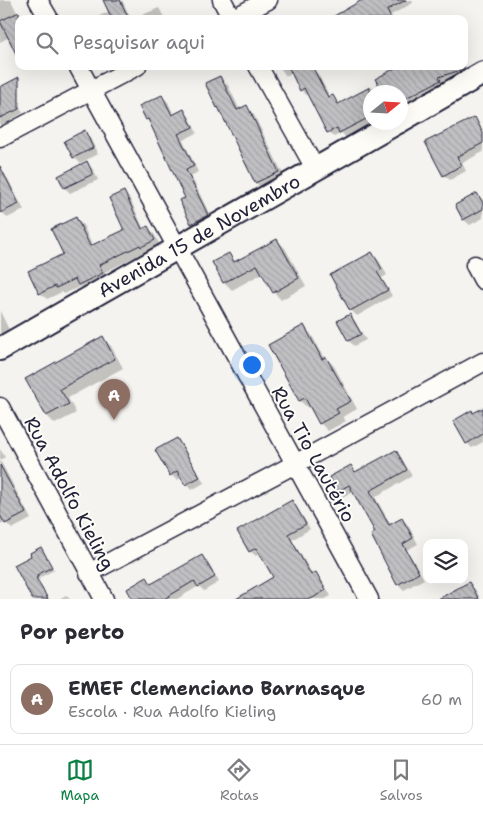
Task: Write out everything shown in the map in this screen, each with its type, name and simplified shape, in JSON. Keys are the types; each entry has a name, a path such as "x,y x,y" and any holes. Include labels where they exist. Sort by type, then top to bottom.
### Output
{"street":[{"path":"38,0 47,15"},
{"path":"222,0 230,15"},
{"path":"240,15 268,0"},
{"name":"Rua Tio Lautério","path":"80,70 369,599"},
{"path":"0,138 129,70"},
{"path":"260,70 316,170"},
{"name":"Avenida 15 de Novembro","path":"408,117 483,73"},
{"name":"Avenida 15 de Novembro","path":"0,349 385,130"},
{"path":"89,573 483,362"},
{"name":"Rua Adolfo Kieling","path":"0,407 104,599"}],"building":[{"path":"103,0 120,0 127,15 110,15"},
{"path":"362,0 406,0 387,10 389,15 336,15"},
{"path":"19,12 19,15 15,15 15,52 0,21"},
{"path":"290,70 314,70 328,97 333,95 338,104 363,91 363,121 339,133 337,128 327,133 304,88 300,91"},
{"path":"392,70 461,70 439,77 441,80 408,97 408,85 379,85 375,79"},
{"path":"220,76 237,110 247,105 279,172 255,183 205,83"},
{"path":"19,77 19,109 0,118 0,87"},
{"path":"162,95 172,115 184,109 193,127 178,134 194,166 186,170 208,215 191,224 179,200 185,198 148,119 146,120 139,106"},
{"path":"475,117 483,133 483,143 457,157 462,165 443,176 425,142"},
{"path":"85,130 93,148 73,158 64,141"},
{"path":"87,161 93,174 64,188 58,176"},
{"path":"0,166 19,204 0,213"},
{"path":"124,191 142,229 148,226 155,240 141,247 140,245 99,265 103,273 78,285 75,279 39,294 28,271 63,254 51,229 76,217 90,246 124,230 109,198"},
{"path":"477,193 483,203 483,209 463,220 455,205"},
{"path":"277,239 299,278 273,293 257,265 223,283 212,262 229,253 234,262"},
{"path":"372,252 382,269 377,272 388,290 350,311 330,275"},
{"path":"350,314 361,334 348,341 337,321"},
{"path":"304,325 322,359 326,357 351,401 336,409 339,413 319,424 305,398 299,401 268,345"},
{"path":"103,336 115,359 60,389 69,404 46,416 25,379"},
{"path":"483,408 483,434 466,444 453,421 472,410 473,413"},
{"path":"177,438 200,477 185,485 177,471 170,476 155,450"},
{"path":"396,450 407,470 370,491 389,525 402,518 413,538 403,544 419,573 397,585 371,535 375,532 349,485 337,492 329,477 351,465 355,472"},
{"path":"0,465 26,513 5,524 0,515"},
{"path":"292,500 306,524 288,534 311,575 316,572 326,590 311,599 236,599 273,577 256,548 249,552 237,531"},
{"path":"41,547 52,567 37,575 38,577 36,578 48,599 32,599 14,565 31,556 30,553"},
{"path":"202,555 215,577 198,587 194,581 164,599 132,599 127,589 147,577 151,584"},
{"path":"468,584 479,599 438,599"}],"place":[{"name":"EMEF Clemenciano Barnasque","path":"114,420"}]}
